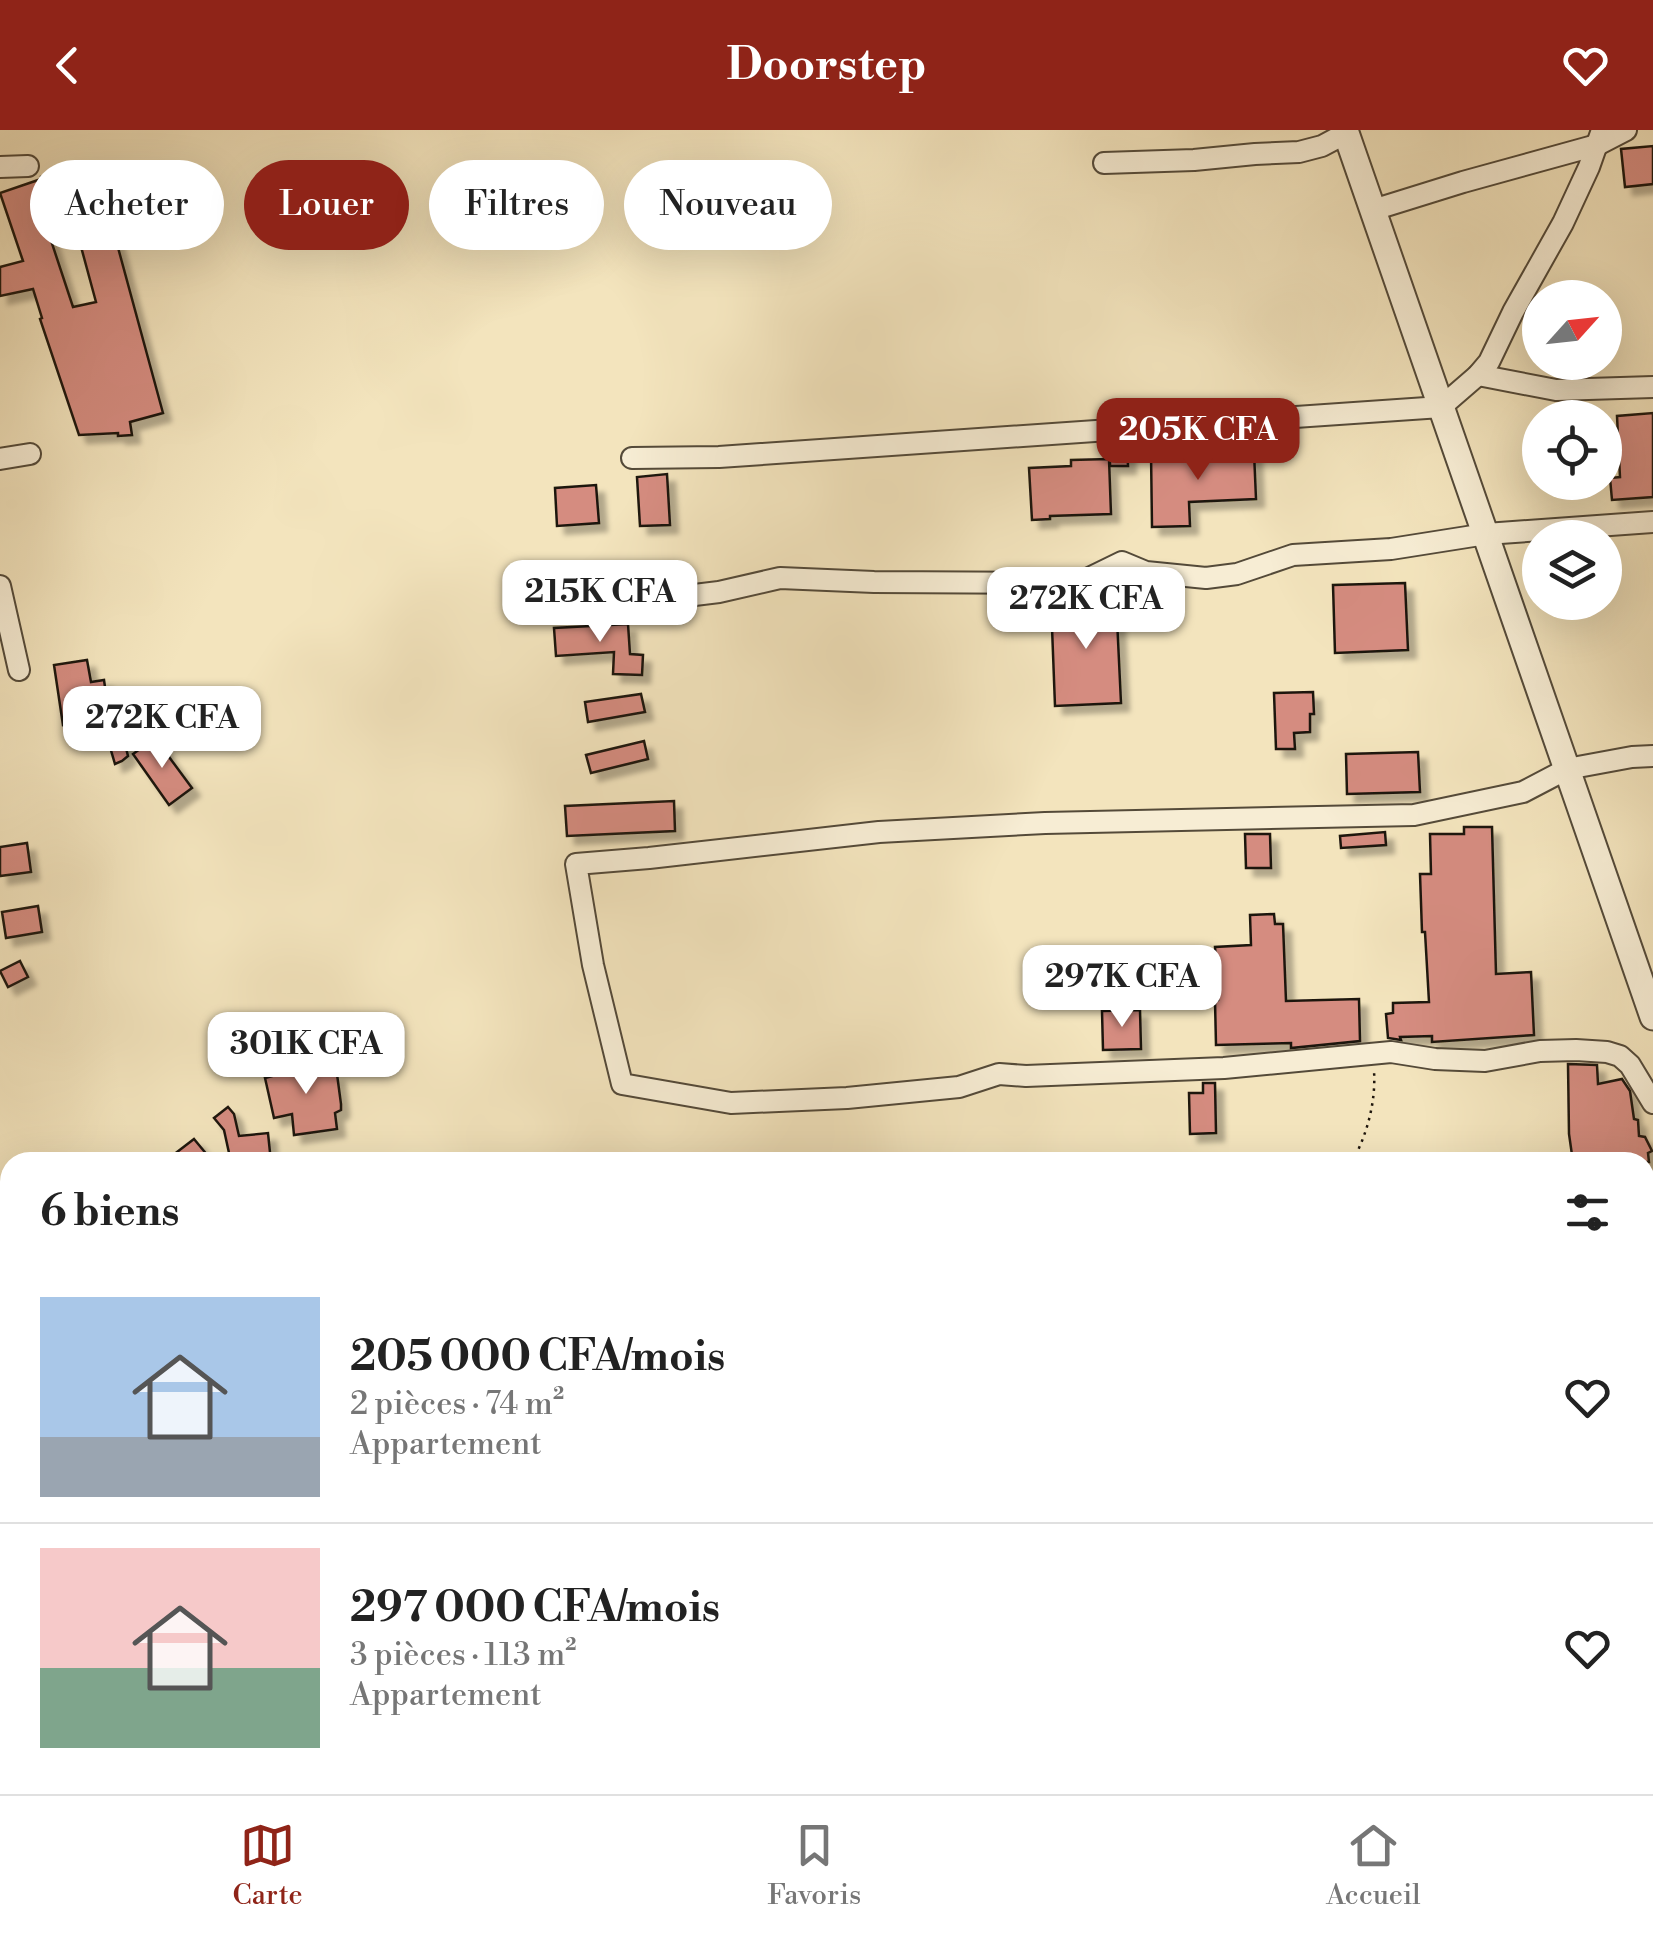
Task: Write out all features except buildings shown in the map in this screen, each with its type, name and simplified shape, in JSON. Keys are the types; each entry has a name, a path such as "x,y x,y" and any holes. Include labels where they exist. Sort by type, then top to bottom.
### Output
{"street":[{"path":"1104,163 1299,152 1322,146 1345,130"},
{"path":"1345,130 1653,1017"},
{"path":"1373,210 1626,130"},
{"path":"632,458 718,457 1442,407 1489,362 1564,223 1599,137"},
{"path":"0,167 28,166"},
{"path":"1478,375 1556,390 1653,387"},
{"path":"0,458 30,454"},
{"path":"636,602 718,592 780,578 1079,583 1122,562 1146,572 1206,578 1237,574 1292,555 1391,549 1486,534 1653,522"},
{"path":"0,586 19,670"},
{"path":"1653,756 1632,756 1567,769 1523,792 1414,815 1045,823 879,832 576,864 593,965 622,1084 730,1102 847,1098 959,1088 999,1074 1224,1068 1391,1052 1435,1059 1485,1060 1540,1050 1607,1052 1620,1056 1630,1065 1653,1103"}],"path":[{"path":"1357,1152 1369,1127 1375,1084 1373,1054"}]}
